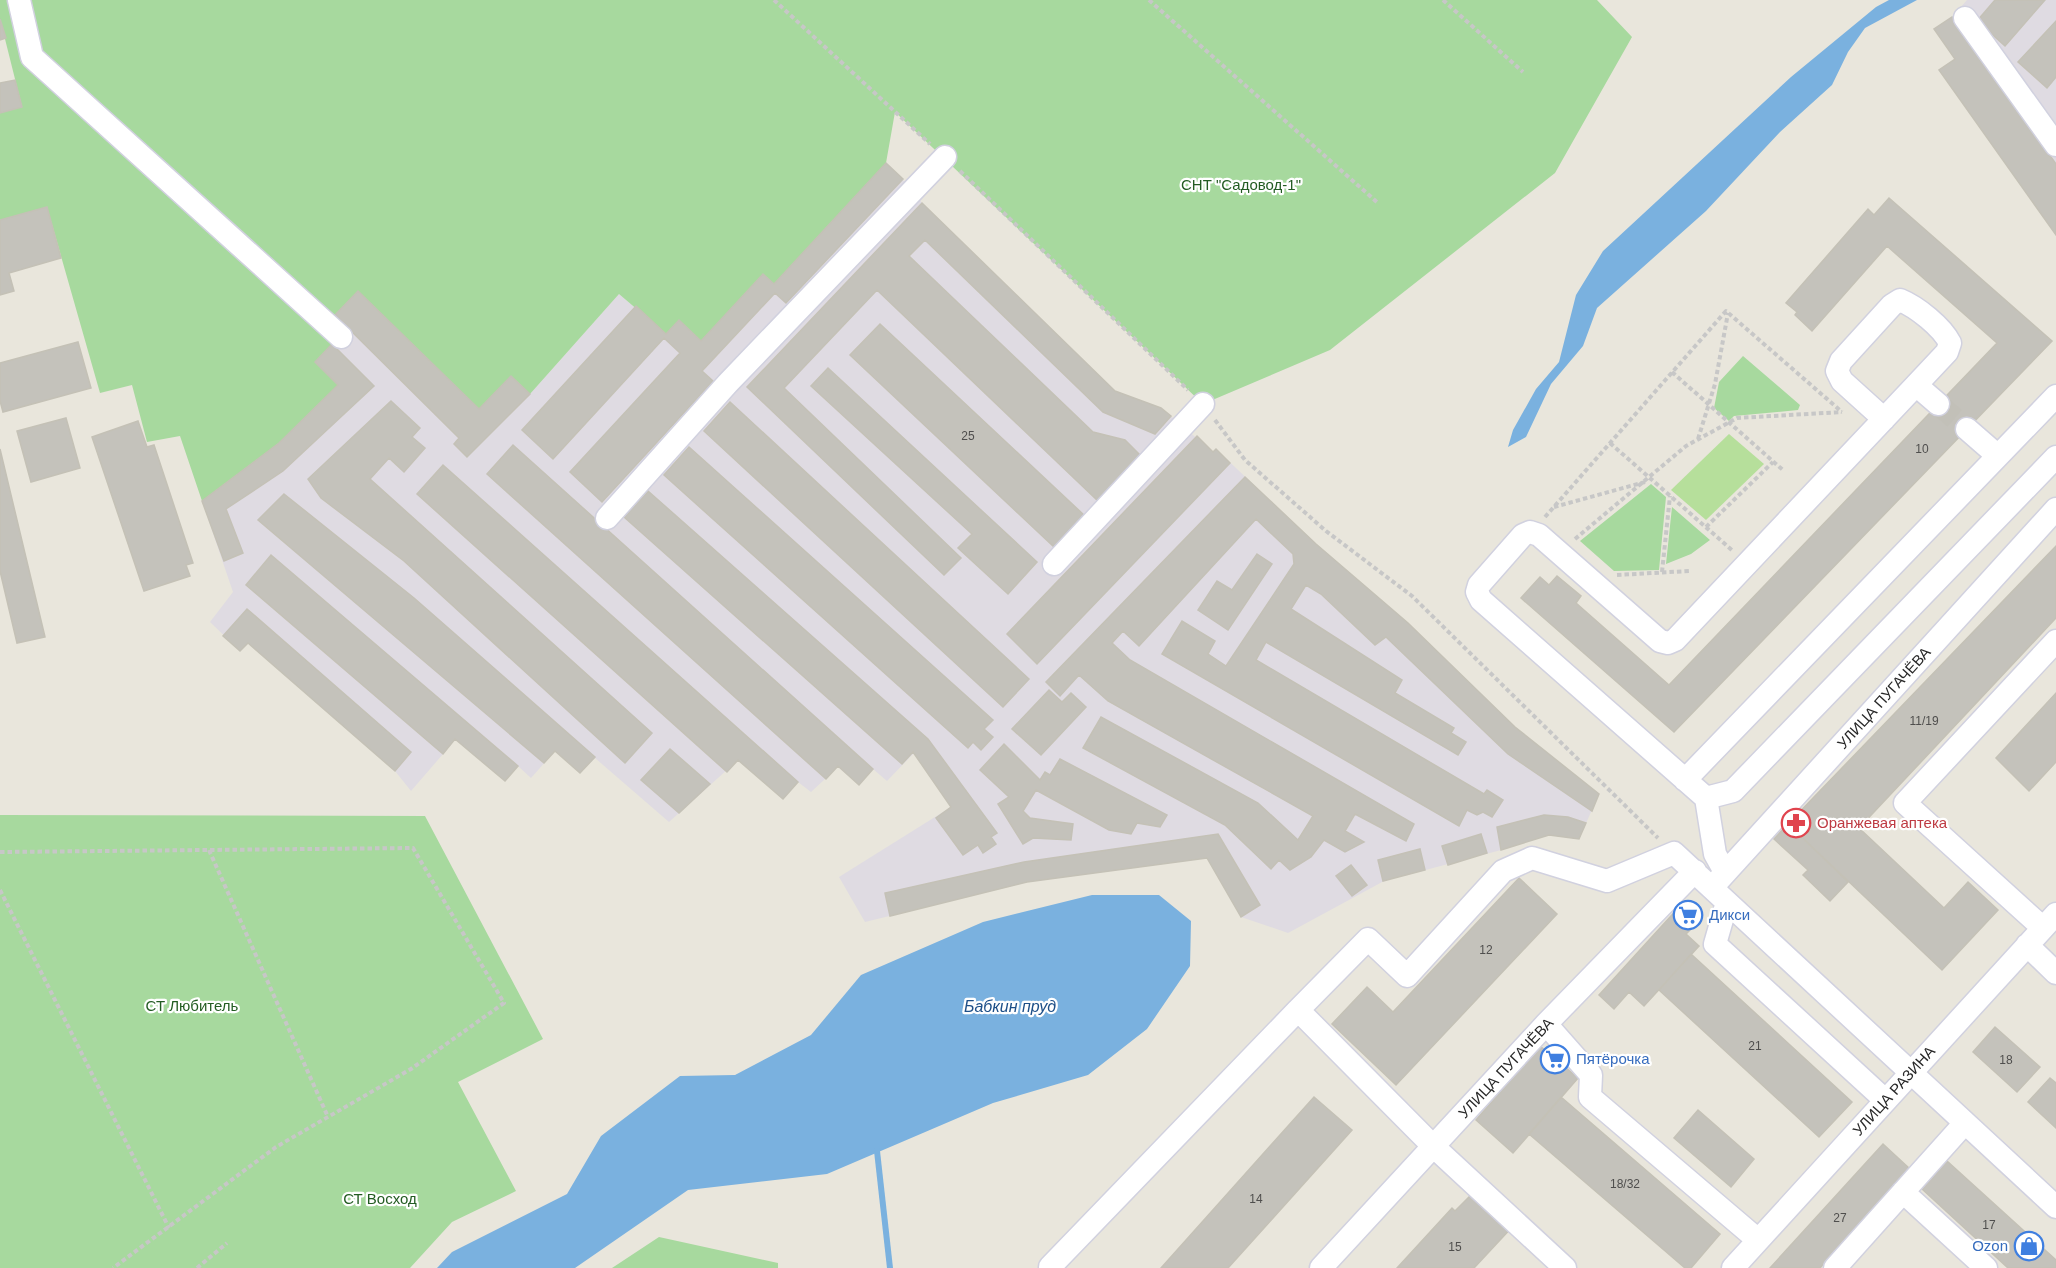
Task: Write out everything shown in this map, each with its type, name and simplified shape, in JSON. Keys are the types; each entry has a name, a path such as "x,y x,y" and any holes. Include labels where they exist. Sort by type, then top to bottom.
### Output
{"street":[{"path":"19,0 32,57 341,336"},
{"path":"1965,18 2056,145"},
{"path":"607,518 728,383 945,157"},
{"path":"1884,419 1842,381 1837,370 1841,361 1892,305 1900,300 1917,310 1946,336 1950,343 1947,352 1884,419 1675,640 1668,643 1660,641 1539,535 1532,532 1523,535 1479,585 1477,592 1481,600 1706,798 1721,887 1715,944 1886,1100"},
{"path":"1916,385 1938,404"},
{"path":"1685,780 2056,396"},
{"path":"1054,564 1203,404"},
{"path":"1967,429 1998,456"},
{"path":"1706,798 1733,790 2055,461"},
{"name":"УЛИЦА ПУГАЧЁВА","path":"1721,887 2056,509"},
{"path":"2049,921 1905,803 2056,642"},
{"path":"1050,1267 1368,939 1407,976 1503,871 1532,858 1607,881 1674,853 1695,871 1721,887 1964,1124 2056,1207"},
{"name":"УЛИЦА ПУГАЧЁВА","path":"1321,1268 1546,1024 1695,871"},
{"name":"УЛИЦА РАЗИНА","path":"1733,1268 2049,921"},
{"path":"2027,945 2056,973"},
{"path":"1298,1010 1433,1146 1565,1268"},
{"path":"1546,1024 1591,1075 1590,1097 1758,1240"},
{"path":"1835,1268 1964,1124"},
{"path":"1903,1192 1986,1268"}],"path":[{"path":"774,0 945,157 1203,404 1245,460 1326,531 1412,596 1674,853"},
{"path":"1149,0 1379,204"},
{"path":"1443,0 1523,72"},
{"path":"1532,532 1726,311 1842,412 1737,418 1686,446 1648,480 1575,538"},
{"path":"1698,440 1715,384 1728,313"},
{"path":"1672,372 1784,471"},
{"path":"1610,443 1648,480 1670,495 1748,563"},
{"path":"1706,527 1773,462"},
{"path":"1554,508 1648,480"},
{"path":"1662,572 1670,495"},
{"path":"1617,575 1689,571"},
{"path":"0,852 413,848 504,1003 411,1069 276,1147 113,1268"},
{"path":"209,850 328,1118"},
{"path":"0,890 169,1228"},
{"path":"197,1268 227,1243"}],"shaded area":[{"path":"1967,0 2056,0 2056,235 1939,70 1955,59 1934,29 1952,17"},
{"path":"886,163 913,190 922,203 1115,391 1161,408 1213,452 1216,449 1316,544 1408,623 1515,727 1599,794 1579,839 1549,835 1384,881 1288,933 1241,917 1207,858 1027,882 865,922 839,877 951,807 914,753 887,781 873,769 859,785 838,767 811,792 798,782 783,799 738,760 669,822 595,758 580,773 555,751 531,778 518,766 505,781 456,739 411,791 395,771 248,643 240,651 210,622 233,592 202,501 279,443 337,385 315,362 332,344 335,315 358,291 511,376 530,394 619,294 666,334 679,320 701,341 763,274 774,283"}],"green space":[{"name":"СНТ \"Садовод-1\"","path":"0,0 1597,0 1632,37 1555,173 1330,350 1203,404 895,112 886,163 774,284 763,274 701,341 679,320 666,334 619,294 530,394 511,376 479,409 358,291 335,315 332,344 315,362 338,385 279,443 202,501 180,436 147,442 132,385 100,393 47,207 0,220 0,113 22,107 0,19"},
{"path":"1743,356 1800,405 1798,410 1734,416 1729,421 1714,408 1719,382"},
{"path":"1729,434 1764,464 1706,520 1671,490"},
{"path":"1651,484 1666,497 1659,570 1614,571 1580,541"},
{"path":"1672,507 1710,540 1691,554 1666,564"},
{"name":"СТ Любитель","path":"0,815 425,816 543,1039 458,1082 516,1191 452,1222 410,1268 0,1268"},
{"path":"659,1237 778,1263 778,1268 612,1268"}],"water":[{"path":"1889,0 1917,0 1865,28 1848,52 1832,85 1780,132 1706,211 1597,308 1583,346 1551,384 1526,437 1508,447 1513,430 1536,389 1559,362 1576,295 1603,251 1791,77 1876,7"},
{"name":"Бабкин пруд","path":"1092,895 1159,895 1191,921 1190,966 1147,1029 1088,1075 993,1103 827,1174 688,1190 575,1268 437,1268 452,1252 567,1194 601,1136 680,1076 735,1075 811,1035 861,975 983,922"}],"building":[{"path":"1995,0 2045,0 2005,46 1977,21"},
{"path":"1952,17 2056,164 2056,235 1939,70 1955,59 1934,29"},
{"path":"0,19 6,38 0,40"},
{"path":"2056,21 2056,77 2047,88 2018,62"},
{"path":"15,80 22,107 0,113 0,83"},
{"path":"886,163 903,179 786,303 775,293 702,371 713,381 602,502 570,472 680,353 664,338 553,459 522,430 636,306 666,334 679,320 701,341 763,274 774,284"},
{"path":"1889,198 2052,341 1674,732 1521,598 1540,577 1549,585 1557,576 1581,596 1576,603 1669,685 1997,343 1887,246 1812,331 1795,315 1797,312 1786,303 1868,209 1874,215"},
{"path":"922,203 1115,391 1161,408 1171,416 1155,434 1103,412 925,240 909,256 1093,432 1125,440 1142,457 1099,502 877,290 784,388 961,558 944,575 747,387"},
{"path":"47,207 61,258 9,273 14,291 0,295 0,220"},
{"path":"358,291 479,409 511,376 530,394 467,457 454,444 459,438 335,315"},
{"path":"880,324 1085,516 1055,548 850,355"},
{"path":"78,342 91,388 3,412 0,401 0,363"},
{"path":"332,344 374,386 283,471 226,509 243,553 224,561 202,501 279,443 338,385 315,362"},
{"path":"828,368 1037,562 1008,594 958,548 972,534 811,386"},
{"path":"391,401 420,428 412,437 425,448 404,472 389,458 370,479 652,733 625,763 404,561 321,498 308,479"},
{"path":"730,402 1029,679 1003,707 704,431"},
{"path":"66,418 80,468 31,482 17,431"},
{"path":"138,421 147,447 154,445 193,563 186,565 190,576 144,591 92,437"},
{"path":"1197,436 1213,452 1216,449 1230,463 1037,664 1007,634"},
{"path":"513,445 873,769 859,785 838,766 826,779 487,474"},
{"path":"689,447 993,720 984,729 993,737 981,750 973,742 968,748 664,475"},
{"path":"0,449 45,637 17,643 0,571"},
{"path":"443,465 798,782 783,799 738,760 727,772 417,494"},
{"path":"1245,477 1316,544 1408,623 1515,727 1599,794 1592,811 1508,754 1386,637 1375,645 1321,594 1306,585 1291,609 1402,680 1395,693 1454,728 1451,733 1466,742 1458,755 1266,642 1256,660 1484,794 1487,790 1503,800 1492,817 1483,812 1477,815 1467,810 1459,826 1162,654 1182,621 1215,641 1208,654 1226,666 1294,564 1293,554 1256,519 1139,646 1123,631 1112,643 1130,660 1414,824 1406,841 1355,814 1345,831 1364,842 1345,852 1324,840 1311,857 1290,870 1279,860 1271,869 1225,825 1083,748 1101,717 1258,803 1298,840 1313,816 1108,701 1079,675 1060,696 1046,682"},
{"path":"648,491 928,739 997,833 991,837 996,844 983,853 978,845 963,855 936,818 951,807 913,752 902,764 624,517"},
{"path":"284,494 414,598 595,757 580,773 555,751 544,763 258,520"},
{"path":"2056,546 2056,618 1859,828 1944,908 1968,882 1998,910 1942,970 1788,824"},
{"path":"1257,554 1272,564 1228,630 1198,610 1217,581 1232,590"},
{"path":"271,555 518,766 505,781 455,739 443,754 246,585"},
{"path":"247,609 411,752 395,771 248,643 240,651 223,636"},
{"path":"1049,690 1062,702 1071,693 1086,707 1041,755 1012,729"},
{"path":"2056,693 2056,762 2029,791 1996,758"},
{"path":"1004,744 1040,780 1045,772 1050,775 1060,759 1167,815 1160,827 1137,823 1131,834 1109,830 1036,790 1023,811 1030,818 1073,824 1071,840 1033,838 1023,844 998,804 1009,797 980,770"},
{"path":"670,749 710,784 679,813 641,780"},
{"path":"1544,815 1568,817 1586,823 1579,839 1549,835 1501,850 1497,827"},
{"path":"1788,824 1848,882 1830,901 1803,875 1808,870 1774,839"},
{"path":"1218,834 1260,905 1241,917 1207,858 1027,882 890,916 885,893 1024,862"},
{"path":"1481,834 1487,853 1448,865 1442,846"},
{"path":"1420,849 1425,870 1383,881 1378,860"},
{"path":"1351,865 1367,885 1352,896 1336,876"},
{"path":"1519,878 1557,914 1396,1085 1332,1024 1367,987 1393,1012"},
{"path":"1680,906 1697,923 1686,934 1699,946 1644,1006 1629,992 1614,1009 1599,995"},
{"path":"1691,954 1852,1102 1819,1137 1659,990"},
{"path":"1995,1027 2040,1067 2017,1092 1973,1052"},
{"path":"1540,1046 1578,1078 1513,1153 1476,1120"},
{"path":"2050,1078 2056,1083 2056,1128 2028,1102"},
{"path":"1314,1097 1352,1130 1228,1268 1161,1268"},
{"path":"1561,1097 1720,1234 1691,1268 1685,1268 1529,1134"},
{"path":"1698,1110 1754,1159 1731,1187 1674,1138"},
{"path":"1883,1144 1910,1169 1820,1268 1770,1268"},
{"path":"1947,1161 2056,1260 2056,1268 2008,1268 1922,1189"},
{"path":"1471,1195 1513,1226 1474,1268 1397,1268 1452,1208 1455,1211"}],"waterway":[{"path":"877,1151 890,1268"}],"tunnel":[{"path":"1938,404 1967,429"}],"place":[{"name":"Оранжевая аптека","path":"1796,823"},
{"name":"Дикси","path":"1688,915"},
{"name":"Пятёрочка","path":"1555,1059"},
{"name":"Ozon","path":"2029,1246"}],"park label":[{"name":"СТ Восход","path":"380,1199"}]}
